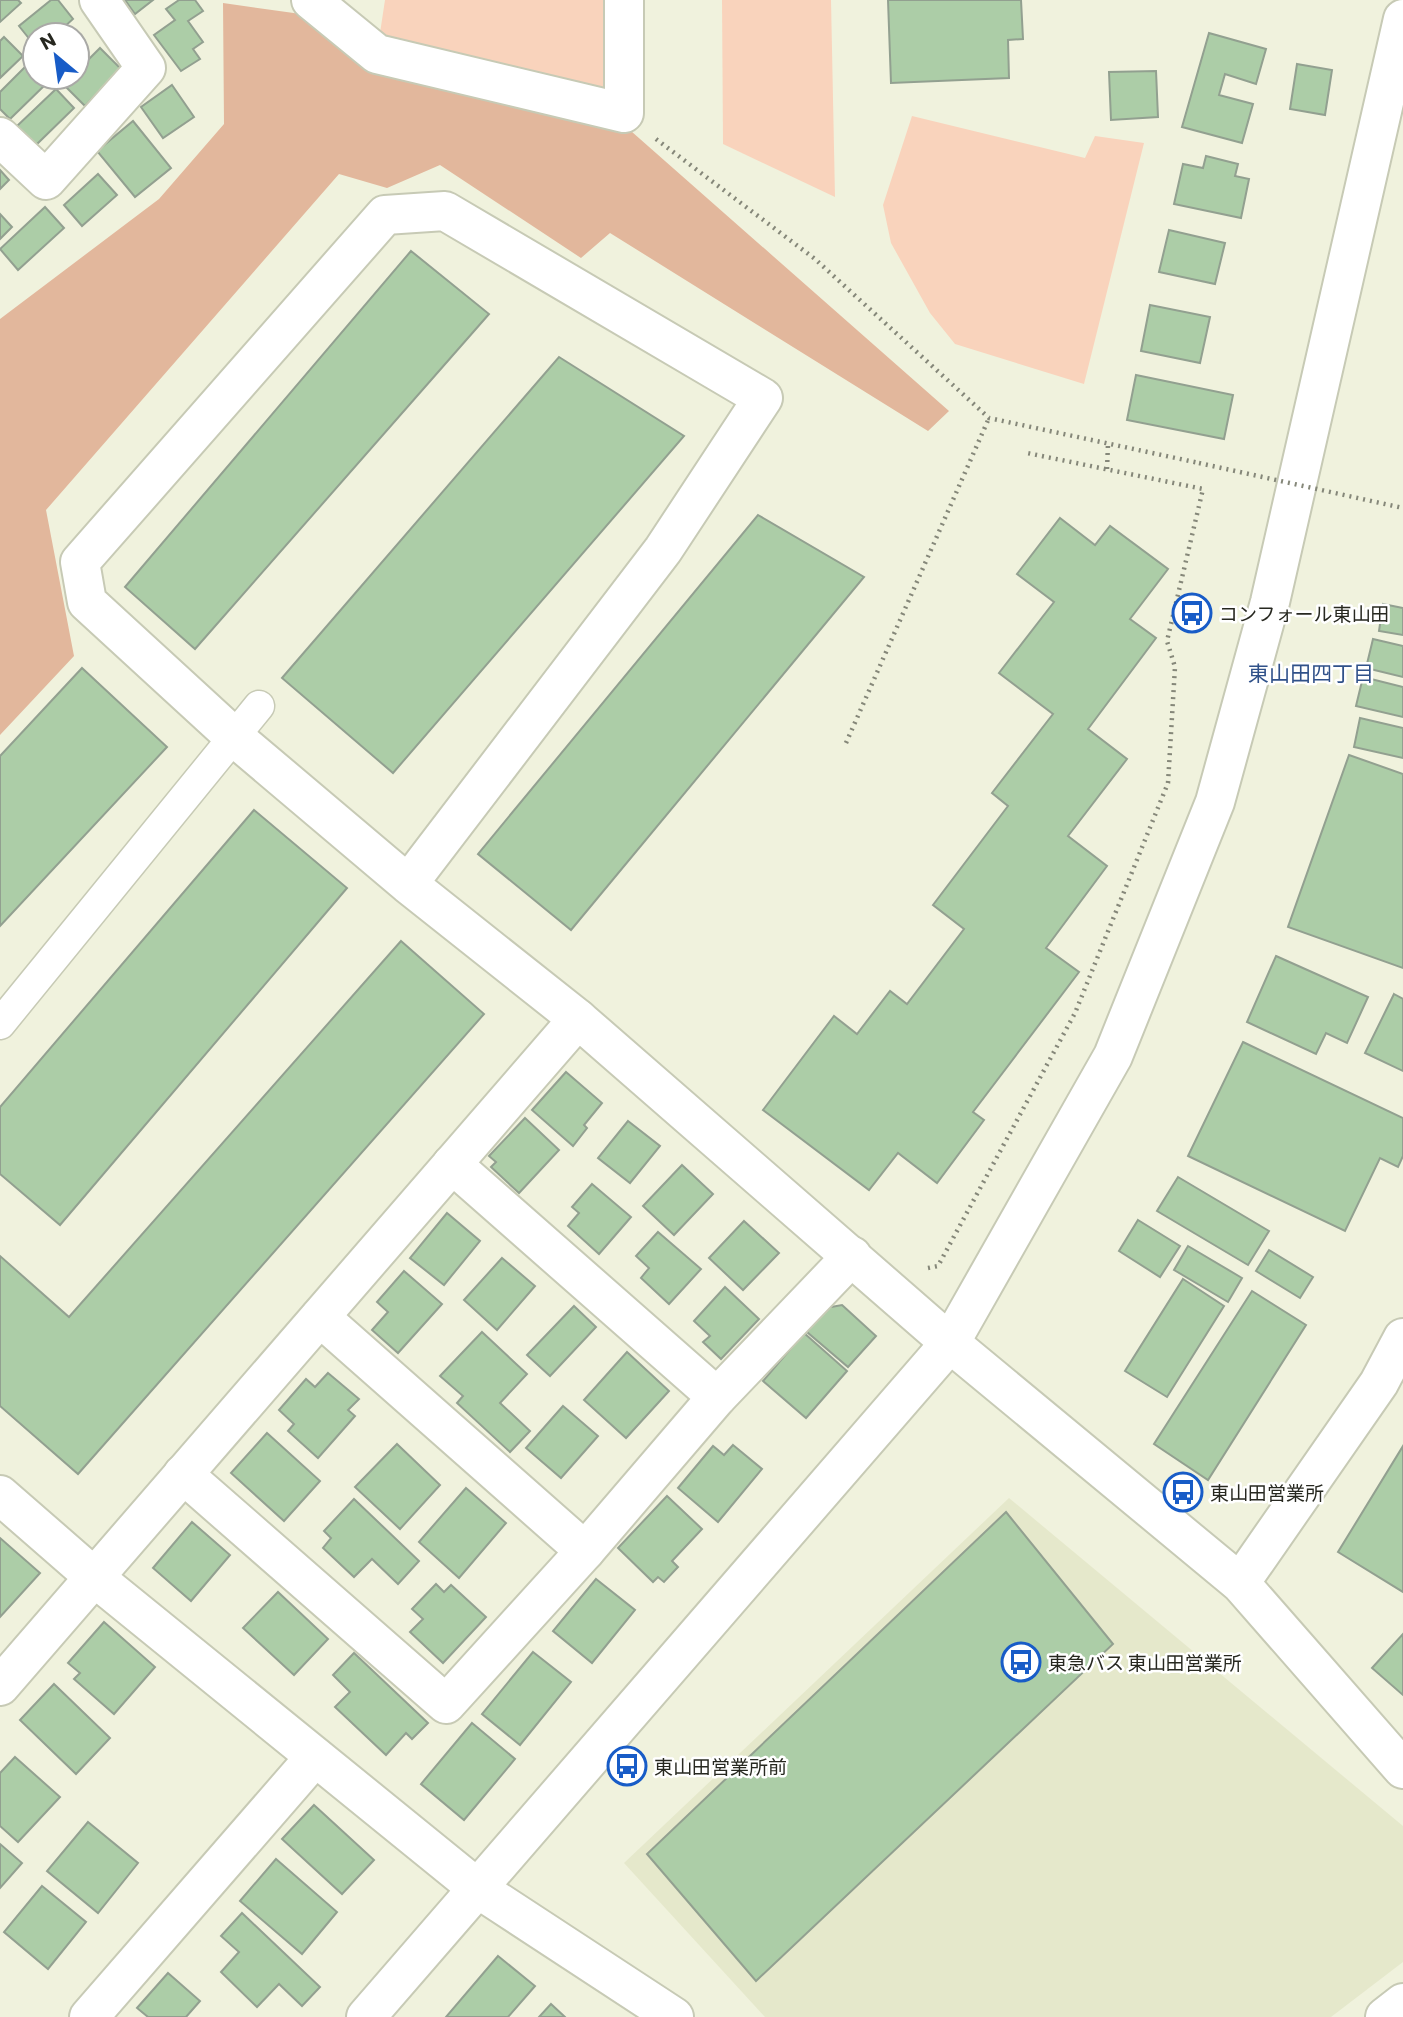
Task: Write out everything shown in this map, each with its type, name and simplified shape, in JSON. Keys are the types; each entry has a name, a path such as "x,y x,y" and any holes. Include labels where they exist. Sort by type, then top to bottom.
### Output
{"street":[{"path":"0,137 46,180 146,68 99,0"},
{"path":"311,0 377,54 624,113 624,0"},
{"path":"366,2017 950,1343 1113,1056 1215,802 1270,602 1403,19"},
{"path":"408,884 663,550 762,398 445,211 385,215 80,562 87,602 233,736 408,884 578,1019 950,1343 1240,1583 1403,1769"},
{"path":"0,1024 259,706"},
{"path":"0,1686 578,1019"},
{"path":"453,1164 718,1397"},
{"path":"183,1474 446,1704 585,1551 718,1397 852,1256"},
{"path":"320,1317 585,1551"},
{"path":"1240,1583 1379,1383 1403,1338"},
{"path":"0,1495 94,1577 477,1888 674,2017"},
{"path":"89,2017 315,1757"},
{"path":"1385,2017 1403,2003"}],"path":[{"path":"624,113 665,148 815,259 989,418 1403,508"},
{"path":"846,743 989,418"},
{"path":"1107,470 1108,444"},
{"path":"926,1268 938,1266 1074,1013 1168,783 1175,667 1167,641 1203,489 1027,453"}],"shaded area":[{"path":"385,0 609,0 610,95 380,33"},
{"path":"722,0 831,0 835,197 723,144"},
{"path":"223,3 308,15 623,124 949,411 928,431 610,233 581,258 440,165 387,188 339,174 46,510 74,656 0,735 0,319 159,199 224,124"},
{"path":"912,116 1085,158 1095,136 1144,143 1084,384 955,344 930,313 891,243 883,205"},
{"name":"東急バス 東山田営業所","path":"1009,1498 1403,1826 1403,1962 1331,2017 765,2017 624,1863"}],"building":[{"path":"0,0 18,0 21,3 0,22"},
{"path":"51,0 58,0 73,19 71,21 25,21"},
{"path":"125,0 153,0 135,14"},
{"path":"179,0 195,0 203,11 188,21 203,42 193,49 200,59 181,71 154,35 175,20 166,9"},
{"path":"888,0 1021,0 1023,39 1008,40 1009,78 891,83"},
{"path":"1209,33 1266,49 1256,84 1225,74 1219,95 1253,104 1242,143 1182,127"},
{"path":"4,37 21,54 21,58 0,78 0,41"},
{"path":"100,48 121,69 85,106 70,91 91,91 91,57"},
{"path":"1297,64 1332,70 1325,115 1290,109"},
{"path":"21,71 21,91 39,91 10,119 0,109 0,92"},
{"path":"1156,71 1158,117 1111,120 1109,72"},
{"path":"172,85 194,117 163,138 141,107"},
{"path":"54,91 58,91 74,108 36,145 17,126"},
{"path":"133,121 171,168 135,197 97,151"},
{"path":"1206,156 1238,164 1235,176 1249,179 1241,218 1174,204 1183,164 1203,168"},
{"path":"0,170 9,180 0,189"},
{"path":"98,174 117,195 82,226 64,205"},
{"path":"45,207 64,228 18,270 0,249"},
{"path":"0,214 12,227 0,239"},
{"path":"1169,230 1225,243 1215,284 1159,272"},
{"path":"411,251 489,314 195,649 125,587"},
{"path":"1150,305 1210,317 1200,363 1141,351"},
{"path":"559,357 684,436 393,773 282,678"},
{"path":"1136,375 1233,395 1224,439 1127,420"},
{"path":"758,515 864,577 571,930 478,854"},
{"path":"1060,518 1095,545 1110,526 1168,569 1130,619 1156,638 1088,729 1127,759 1068,836 1107,866 1046,948 1079,972 973,1112 984,1120 937,1183 898,1153 869,1190 763,1110 834,1016 857,1034 890,991 907,1004 964,929 933,905 1008,806 992,793 1053,714 999,673 1054,602 1017,574"},
{"path":"1383,604 1403,608 1403,635 1379,631"},
{"path":"1373,639 1403,646 1403,677 1366,668"},
{"path":"82,668 167,747 0,926 0,756"},
{"path":"1363,677 1403,687 1403,717 1356,706"},
{"path":"1360,718 1403,728 1403,758 1354,747"},
{"path":"1349,755 1403,774 1403,968 1288,927"},
{"path":"254,810 347,888 60,1225 0,1174 0,1107"},
{"path":"401,941 484,1014 78,1474 0,1406 0,1256 69,1317"},
{"path":"1276,956 1368,997 1347,1043 1326,1033 1316,1054 1247,1022"},
{"path":"1394,994 1403,999 1403,1071 1365,1053"},
{"path":"1243,1042 1403,1118 1403,1156 1398,1167 1380,1158 1345,1231 1188,1156"},
{"path":"566,1072 602,1103 584,1125 587,1128 573,1146 532,1110"},
{"path":"525,1118 559,1150 519,1193 491,1167 496,1162 489,1156"},
{"path":"628,1121 660,1146 630,1183 598,1158"},
{"path":"682,1165 713,1194 674,1235 643,1206"},
{"path":"1178,1177 1269,1231 1248,1265 1157,1211"},
{"path":"592,1184 631,1217 599,1254 568,1226 579,1213 572,1207"},
{"path":"447,1213 480,1241 444,1285 410,1258"},
{"path":"1138,1220 1180,1246 1160,1277 1119,1251"},
{"path":"744,1221 779,1253 743,1290 709,1258"},
{"path":"658,1232 701,1269 669,1304 641,1278 649,1268 636,1256"},
{"path":"1188,1246 1242,1278 1228,1302 1174,1270"},
{"path":"1269,1250 1313,1277 1300,1298 1256,1271"},
{"path":"502,1258 535,1286 497,1330 464,1300"},
{"path":"404,1271 442,1304 398,1353 372,1330 388,1312 377,1302"},
{"path":"1183,1279 1224,1306 1167,1397 1125,1371"},
{"path":"725,1287 759,1319 721,1359 703,1342 710,1336 694,1321"},
{"path":"1252,1291 1306,1325 1208,1480 1154,1444"},
{"path":"842,1305 876,1336 848,1367 807,1332 826,1308"},
{"path":"574,1306 596,1327 550,1376 527,1355"},
{"path":"482,1332 527,1374 500,1403 530,1431 510,1452 457,1403 463,1396 440,1376"},
{"path":"804,1333 847,1371 806,1418 763,1381"},
{"path":"627,1352 669,1391 626,1438 584,1400"},
{"path":"328,1373 359,1399 348,1410 355,1416 318,1458 288,1431 294,1424 279,1410 306,1379 315,1387"},
{"path":"563,1406 598,1436 561,1478 526,1448"},
{"path":"267,1433 320,1481 284,1521 231,1473"},
{"path":"397,1444 440,1485 400,1529 355,1487"},
{"path":"733,1445 762,1469 718,1522 678,1488 713,1446 724,1455"},
{"path":"1403,1446 1403,1592 1338,1552"},
{"path":"466,1488 506,1523 459,1578 419,1542"},
{"path":"667,1496 702,1529 672,1561 678,1567 664,1582 658,1577 653,1582 618,1548"},
{"path":"354,1499 419,1561 398,1584 372,1559 354,1577 323,1548 331,1538 324,1531"},
{"path":"1006,1512 1113,1644 756,1981 647,1854"},
{"path":"192,1522 230,1555 191,1601 153,1568"},
{"path":"0,1538 40,1573 0,1617"},
{"path":"596,1579 635,1610 592,1663 553,1631"},
{"path":"436,1584 444,1592 451,1585 486,1617 443,1663 410,1632 423,1619 412,1609"},
{"path":"278,1592 328,1639 294,1675 243,1628"},
{"path":"104,1622 155,1667 114,1714 74,1679 80,1673 68,1663"},
{"path":"1403,1634 1403,1695 1372,1668"},
{"path":"533,1652 571,1682 520,1745 482,1714"},
{"path":"354,1653 428,1723 412,1739 406,1733 386,1755 335,1707 350,1692 333,1675"},
{"path":"54,1684 110,1738 76,1774 20,1720"},
{"path":"472,1723 515,1759 464,1820 421,1784"},
{"path":"15,1757 60,1797 18,1842 0,1826 0,1773"},
{"path":"314,1805 374,1860 342,1894 282,1839"},
{"path":"88,1822 138,1863 98,1913 47,1871"},
{"path":"0,1844 22,1863 0,1888"},
{"path":"276,1859 337,1912 302,1954 240,1901"},
{"path":"42,1886 86,1922 48,1969 4,1932"},
{"path":"242,1913 320,1987 302,2006 279,1984 257,2007 221,1972 239,1952 221,1936"},
{"path":"498,1956 535,1986 508,2017 446,2017"},
{"path":"168,1973 200,2001 186,2017 148,2017 137,2008"},
{"path":"551,2004 565,2017 539,2017"}],"place":[{"name":"コンフォール東山田","path":"1192,613"},
{"name":"東山田営業所","path":"1183,1492"},
{"name":"東急バス 東山田営業所","path":"1021,1662"},
{"name":"東山田営業所前","path":"627,1766"}],"district":[{"name":"東山田四丁目","path":"1311,672"}]}
